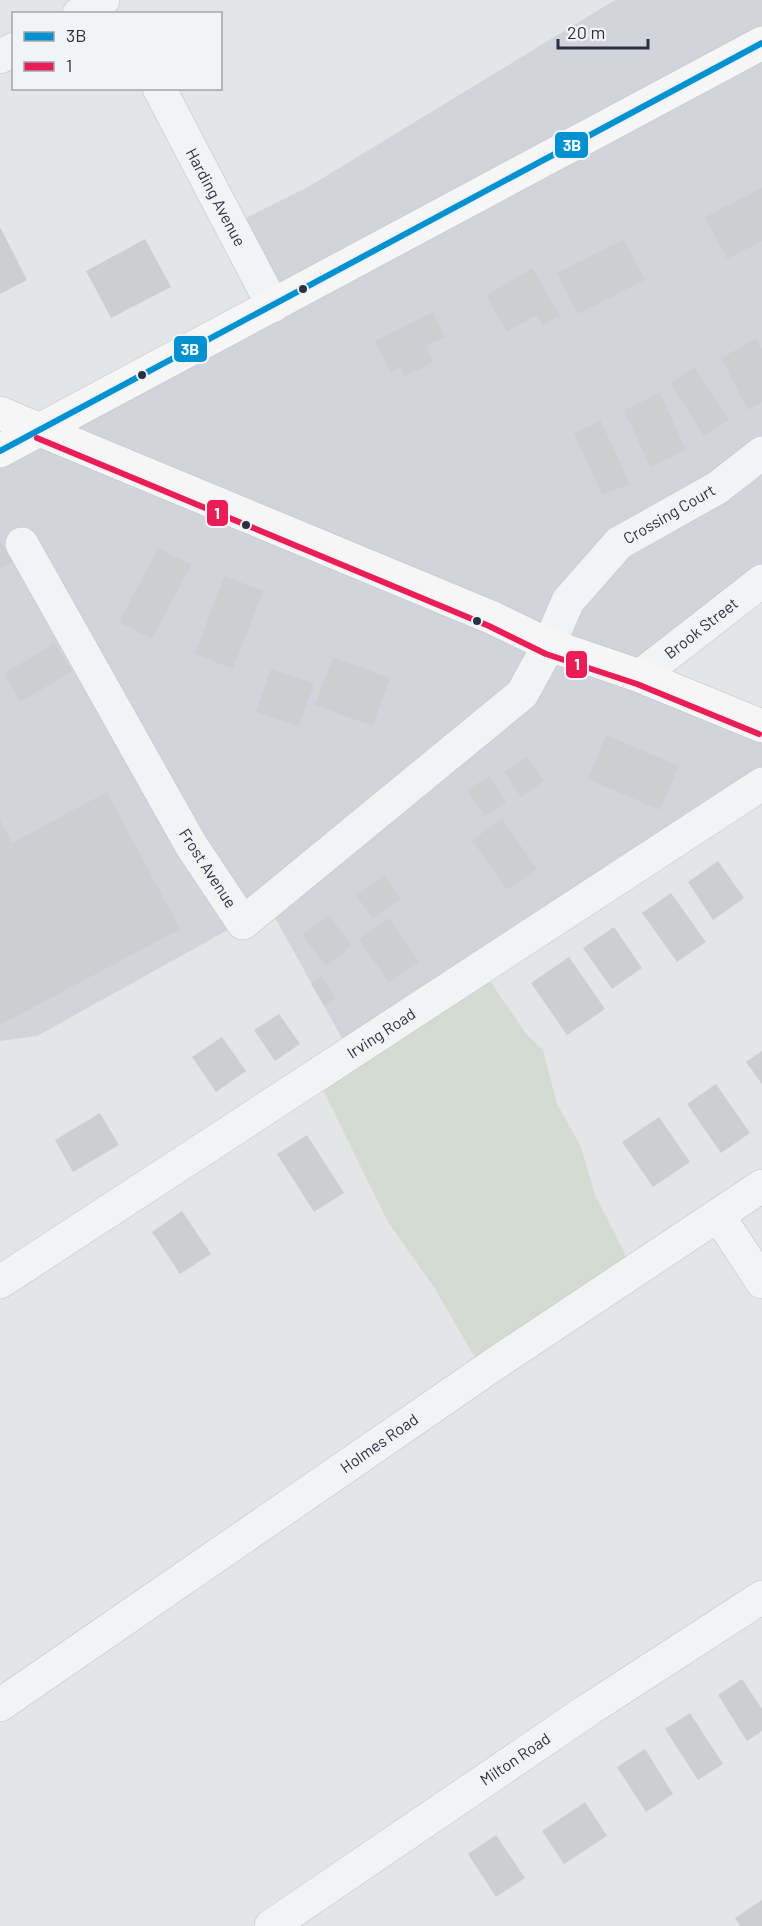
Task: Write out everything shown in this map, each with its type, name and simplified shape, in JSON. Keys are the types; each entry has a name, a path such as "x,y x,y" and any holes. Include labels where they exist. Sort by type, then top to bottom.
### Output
{"main road":[{"path":"0,451 762,43"},
{"path":"0,413 493,618 549,645 640,675 762,726"}],"street":[{"path":"82,12 103,0"},
{"name":"Harding Avenue","path":"160,90 273,306"},
{"name":"Crossing Court","path":"549,645 568,600 619,543 717,488 762,453"},
{"name":"Frost Avenue","path":"22,544 191,845 243,923 522,694 549,645"},
{"name":"Brook Street","path":"640,675 762,581"},
{"name":"Irving Road","path":"0,1282 762,784"},
{"name":"Holmes Road","path":"0,1706 473,1378 762,1186"},
{"path":"718,1215 762,1282"},
{"name":"Milton Road","path":"271,1926 591,1708 762,1597"}],"shaded area":[{"path":"615,0 762,0 762,580 641,676 762,727 762,781 349,1051 269,907 37,1036 0,1041 0,416 37,431 268,305 230,226 308,187"},
{"path":"481,968 527,1035 543,1050 557,1104 581,1147 595,1195 631,1266 482,1370 434,1287 388,1222 320,1084"}],"building":[{"path":"762,188 762,241 727,259 705,217"},
{"path":"0,227 27,280 0,294"},
{"path":"145,239 171,287 111,318 86,271"},
{"path":"624,239 645,280 578,314 557,273"},
{"path":"532,268 560,315 543,326 536,315 507,332 486,296"},
{"path":"433,312 445,337 426,346 434,362 405,376 400,367 391,372 375,341"},
{"path":"756,339 762,349 762,402 748,410 721,358"},
{"path":"694,367 729,420 704,436 670,383"},
{"path":"660,393 686,450 650,467 624,410"},
{"path":"601,421 630,484 602,495 574,433"},
{"path":"0,541 12,562 0,569"},
{"path":"158,548 191,565 152,639 119,622"},
{"path":"224,576 263,591 233,669 195,654"},
{"path":"54,643 72,671 21,702 4,674"},
{"path":"333,657 390,678 373,726 315,705"},
{"path":"271,669 314,683 299,727 256,712"},
{"path":"606,735 679,766 660,810 588,779"},
{"path":"527,756 544,781 521,797 504,772"},
{"path":"489,776 506,802 485,816 467,790"},
{"path":"107,792 180,929 0,1025 0,820 12,843"},
{"path":"502,819 537,869 507,890 472,840"},
{"path":"718,861 744,898 713,920 688,882"},
{"path":"384,875 401,899 373,919 356,895"},
{"path":"671,893 706,942 677,962 642,913"},
{"path":"329,915 352,946 326,966 302,935"},
{"path":"389,918 419,962 389,983 359,939"},
{"path":"614,927 642,968 612,989 583,948"},
{"path":"569,957 605,1009 567,1035 531,983"},
{"path":"322,976 336,998 324,1005 311,984"},
{"path":"279,1014 300,1044 275,1061 254,1030"},
{"path":"222,1037 246,1071 216,1092 192,1057"},
{"path":"762,1051 762,1084 746,1062"},
{"path":"716,1084 750,1133 721,1153 687,1104"},
{"path":"100,1113 119,1145 73,1172 55,1140"},
{"path":"659,1117 690,1162 653,1187 622,1142"},
{"path":"307,1135 344,1193 314,1212 277,1154"},
{"path":"182,1211 211,1254 180,1274 152,1232"},
{"path":"742,1679 762,1709 762,1731 747,1741 718,1695"},
{"path":"690,1713 723,1764 698,1780 665,1729"},
{"path":"645,1749 673,1794 646,1812 617,1767"},
{"path":"585,1802 607,1836 564,1864 542,1831"},
{"path":"496,1835 525,1878 496,1897 468,1854"},
{"path":"762,1900 762,1926 740,1926 735,1918"}],"transit line":[{"name":"3B","path":"0,451 762,43"},
{"name":"1","path":"37,438 489,626 546,654 637,684 759,734"}]}
